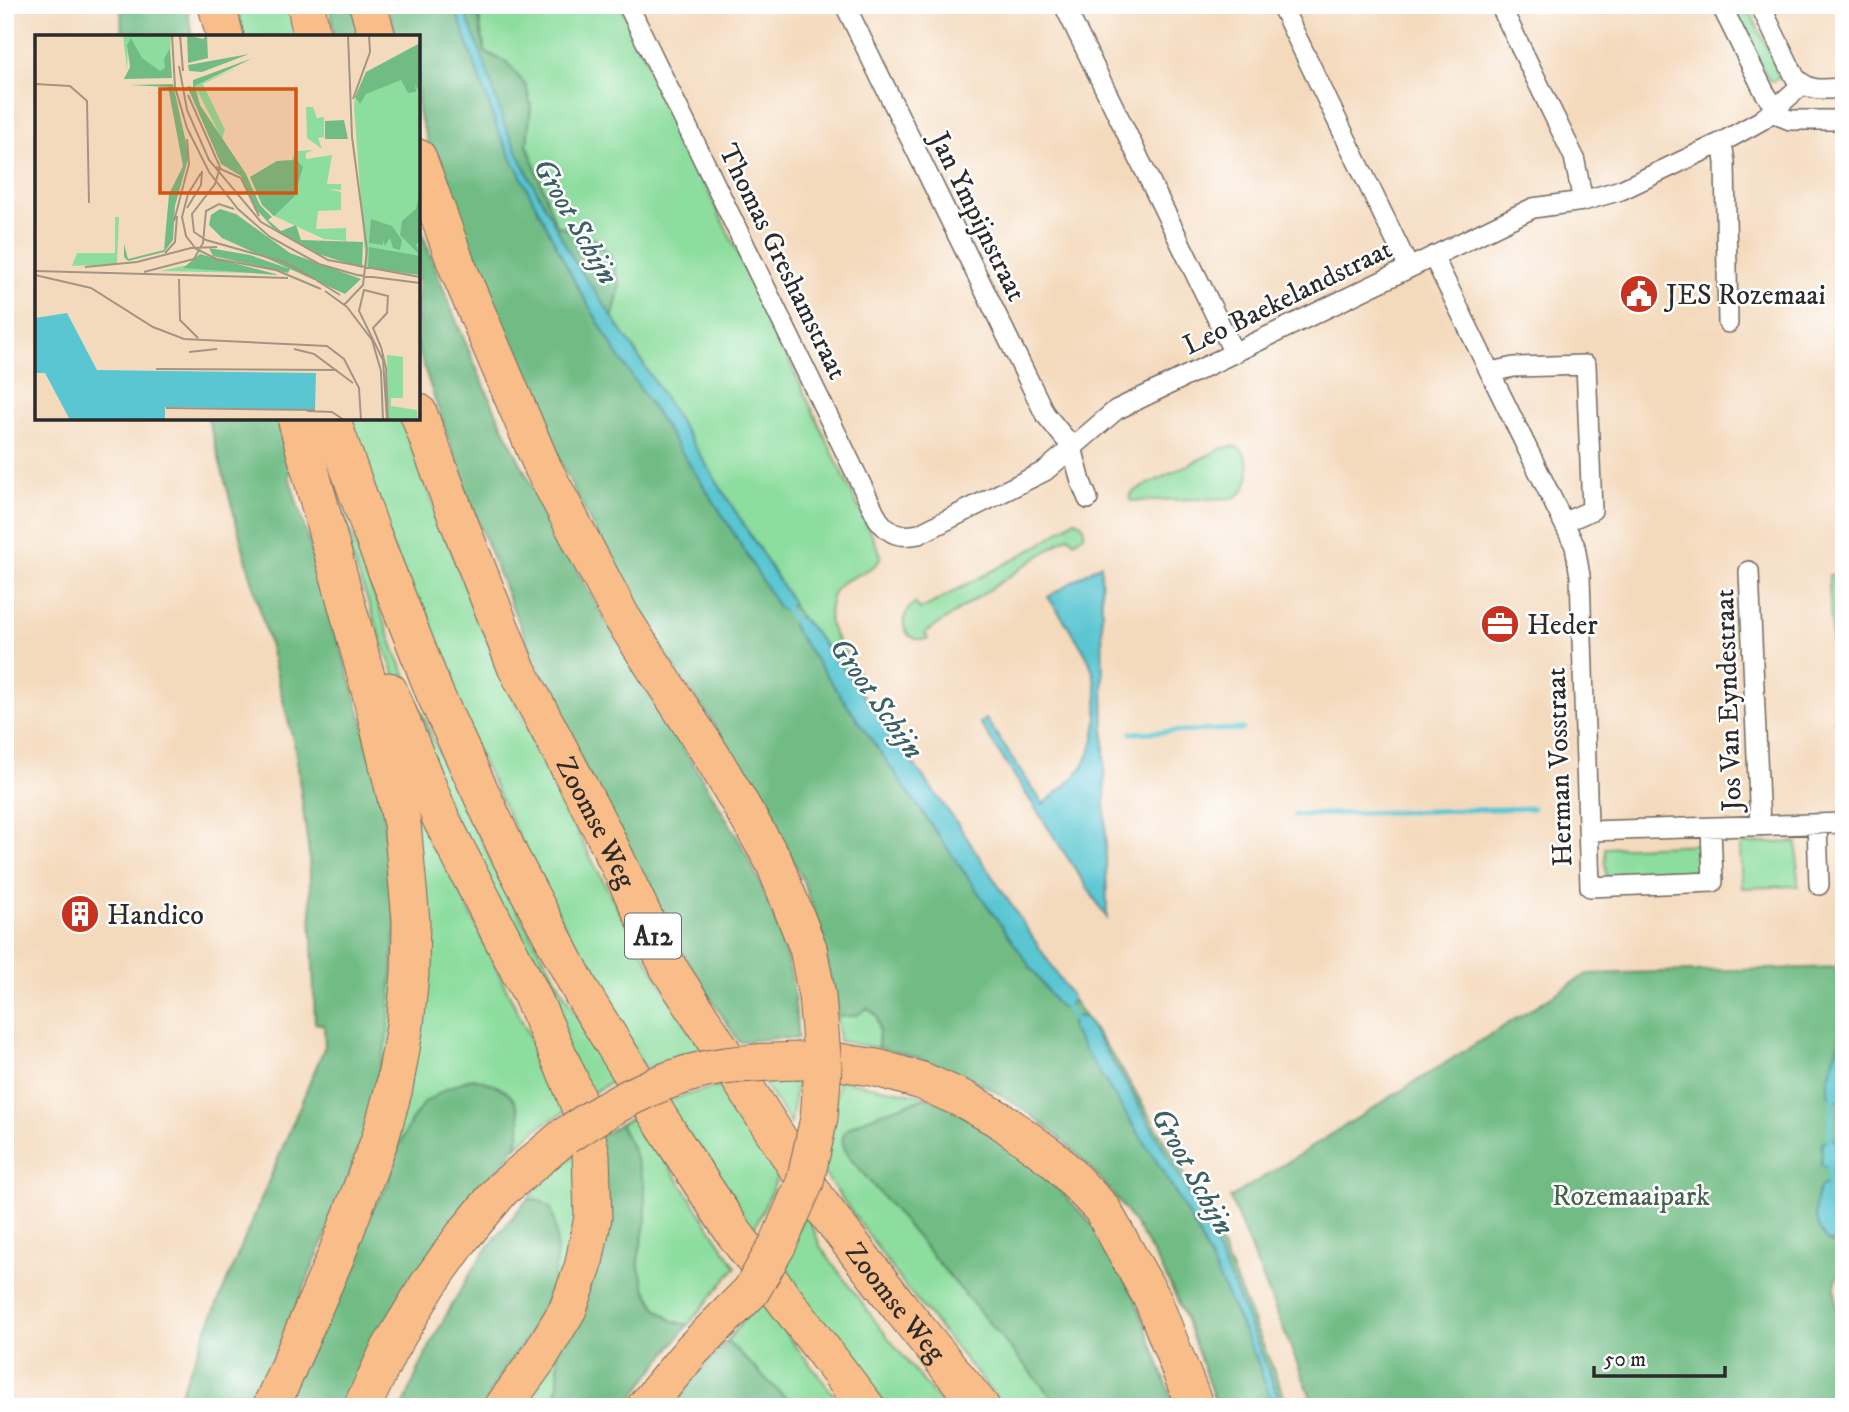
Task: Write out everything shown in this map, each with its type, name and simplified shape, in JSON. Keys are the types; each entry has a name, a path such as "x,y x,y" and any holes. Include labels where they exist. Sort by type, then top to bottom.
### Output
{"highway":[{"path":"210,5 212,35"},
{"path":"217,5 224,35"},
{"path":"306,5 312,35"},
{"path":"368,5 376,35"},
{"path":"420,164 457,266 543,468 621,617 715,761 774,862 808,948 817,996 823,1067 819,1118 805,1182 778,1244 751,1291 693,1349 646,1406"},
{"name":"Zoomse Weg","path":"420,417 516,667 602,830 668,967 821,1205 981,1407"},
{"path":"271,1407 336,1256 380,1139 400,1055 410,974 411,921 402,823 371,694 297,420"},
{"path":"332,420 371,531 435,694 510,856 583,995 734,1233 866,1407"},
{"path":"325,523 441,819 531,994 569,1079 581,1110 591,1154 593,1217 583,1267 568,1309 538,1359 503,1407"},
{"path":"362,1407 389,1350 428,1285 463,1236 565,1136 624,1100 663,1083 706,1070 745,1063 799,1061 839,1062 877,1068 922,1081 965,1100 1002,1121 1055,1160 1102,1209 1153,1300 1195,1407"},
{"path":"390,1407 416,1349 508,1193"}],"street":[{"name":"Thomas Greshamstraat","path":"628,5 878,519 885,529 897,535"},
{"name":"Jan Ympijnstraat","path":"845,5 1045,414 1072,447"},
{"path":"1064,5 1234,353"},
{"path":"1281,5 1409,268"},
{"path":"1500,5 1574,157 1583,201"},
{"path":"1721,5 1780,116 1790,120 1844,120"},
{"path":"1760,5 1802,85 1813,89 1844,88"},
{"name":"Leo Baekelandstraat","path":"897,535 919,534 1045,471 1116,410 1533,208 1583,201 1621,190 1721,142 1762,120 1802,85"},
{"path":"1721,142 1725,162 1728,323"},
{"name":"Herman Vosstraat","path":"1433,256 1575,547 1580,576 1590,887 1713,882 1711,828"},
{"path":"1490,372 1514,367 1586,365 1592,510 1564,522"},
{"path":"1072,447 1088,499"},
{"name":"Jos Van Eyndestraat","path":"1749,571 1760,826"},
{"path":"1588,831 1844,823"},
{"path":"1817,824 1819,885"}],"green space":[{"path":"121,5 187,5 192,35 122,35"},
{"path":"237,5 294,5 300,35 244,35"},
{"path":"329,5 353,5 361,35 335,35"},
{"path":"388,5 478,5 485,52 508,63 526,86 531,105 527,144 556,225 595,239 610,255 620,285 612,320 753,547 828,658 1118,1063 1207,1212 1289,1407 1217,1407 1180,1305 1140,1232 1112,1193 1081,1158 1047,1127 1009,1100 969,1078 925,1060 878,1048 877,1016 867,1008 857,1015 837,1017 822,935 802,878 730,748 663,650 598,537 551,444 446,194 420,118 420,35 396,35"},
{"path":"478,5 620,5 881,555 874,566 843,582 835,591 831,603 831,628 862,679 849,688 753,547 612,320 595,239 556,225 527,144 531,105 508,63 485,52"},
{"path":"1730,5 1747,5 1779,78 1769,80"},
{"path":"420,226 472,359 536,494 615,638 712,793 750,861 780,933 790,971 798,1039 776,1038 739,1042 697,977 630,858 569,734 514,612 466,492 420,355"},
{"path":"209,420 277,420 294,470 288,473 361,715 382,802 396,918 388,1031 371,1111 348,1181 255,1407 162,1407 179,1396 325,1046 324,1025 315,1023 309,854 295,748"},
{"path":"346,420 403,420 456,562 537,750 631,932 702,1049 645,1069 549,899 437,667"},
{"path":"1225,447 1241,450 1247,461 1245,487 1233,498 1131,501 1129,497 1134,491"},
{"path":"321,451 396,654 452,782 501,881 613,1081 584,1097 440,787 388,657 337,515"},
{"path":"1075,520 1083,526 1084,535 1074,542 1069,536 925,633 928,639 912,637 907,633 905,615 915,603 920,610 1038,546"},
{"path":"1829,575 1844,575 1844,724 1835,724"},
{"path":"396,749 485,945 566,1111 539,1127 516,1147 520,1129 396,1152 388,1186 369,1216"},
{"path":"1797,842 1798,886 1742,888 1740,844"},
{"path":"1702,844 1703,874 1606,877 1605,848"},
{"name":"Rozemaaipark","path":"1844,967 1844,1253 1835,1285 1843,1390 1841,1407 1315,1407 1230,1198 1587,974"},
{"path":"867,1008 877,1016 878,1048 839,1041 837,1017 857,1015"},
{"path":"472,1078 501,1088 514,1100 520,1118 515,1147 485,1185 407,1298 340,1407 282,1407 369,1215 388,1186 396,1152 411,1121 425,1102"},
{"path":"797,1079 791,1124 762,1081"},
{"path":"839,1080 928,1097 850,1158 1060,1407 1004,1407 905,1286 823,1172"},
{"path":"725,1085 781,1166 752,1233 666,1102"},
{"path":"928,1097 1020,1147 1095,1228 1135,1298 1175,1407 1060,1407 850,1158 843,1146 843,1139 850,1127 870,1117"},
{"path":"636,1116 736,1267 688,1325 673,1321 658,1310 646,1290 639,1268 646,1219 644,1184 633,1150 620,1124"},
{"path":"620,1124 633,1150 644,1184 646,1219 639,1268 646,1290 658,1310 673,1321 688,1325 625,1407 550,1407 558,1387 557,1353 599,1138"},
{"path":"576,1153 580,1188 573,1245 551,1309 491,1395 488,1393 538,1320 537,1199 527,1200"},
{"path":"537,1199 551,1208 556,1236 552,1285 532,1329 488,1393 491,1395 482,1407 403,1407 438,1331 480,1259 527,1200"},
{"path":"806,1212 821,1248 943,1407 887,1407 779,1268"},
{"path":"760,1300 843,1407 795,1407 727,1341"},
{"path":"727,1341 795,1407 672,1407"},
{"path":"557,1353 558,1387 550,1407 518,1407"}],"water":[{"path":"454,5 462,5 505,126 573,259 632,346 793,603 787,610 778,607 727,522 616,352 576,284 498,131"},
{"path":"1101,564 1107,918 980,723 986,719 1043,804 1077,774 1094,739 1096,685 1085,653 1048,597"},
{"path":"796,618 803,619 841,665 957,823 1072,997 1072,1002 1067,1007 1060,1007 1055,1002 792,626"},
{"path":"1079,1016 1085,1018 1129,1088 1200,1213 1234,1287 1283,1407 1273,1407 1256,1358 1197,1231 1162,1170 1072,1030 1071,1020"},
{"path":"1844,1023 1844,1100 1833,1100 1828,1093 1828,1081"},
{"path":"1829,1138 1836,1140 1843,1164 1840,1168 1829,1170 1821,1164 1822,1143"},
{"path":"1823,1185 1844,1187 1844,1238 1838,1242 1828,1242 1819,1230 1815,1206"}],"waterway":[{"name":"Groot Schijn","path":"784,605 798,625"},
{"path":"1131,733 1243,729"},
{"path":"1295,815 1533,808"},
{"name":"Groot Schijn","path":"1064,1003 1077,1024"},
{"path":"1829,1144 1834,1095"},
{"path":"1829,1164 1829,1189"}],"place":[{"name":"JES Rozemaai","path":"1639,294"},
{"name":"Heder","path":"1500,624"},
{"name":"Handico","path":"80,914"}]}
